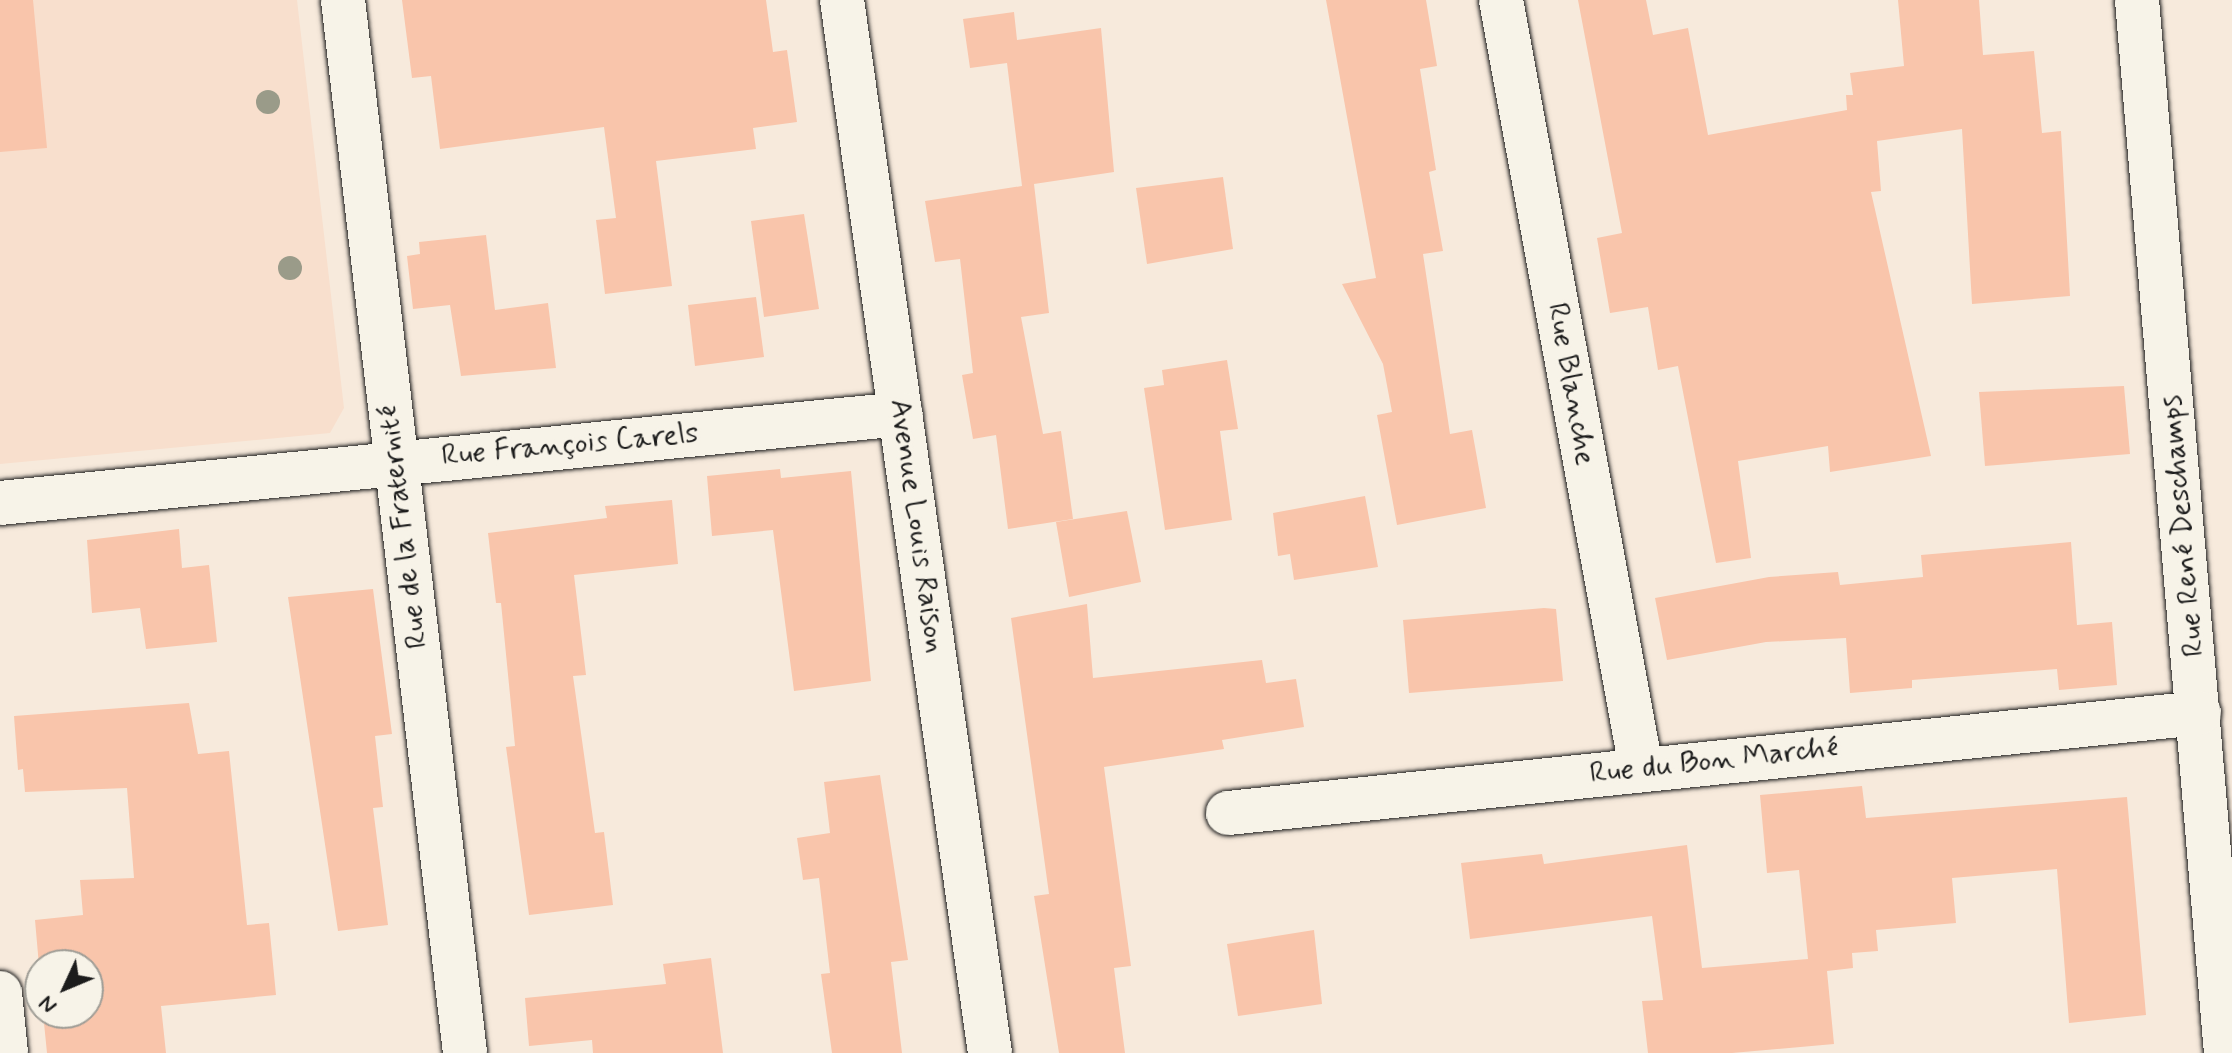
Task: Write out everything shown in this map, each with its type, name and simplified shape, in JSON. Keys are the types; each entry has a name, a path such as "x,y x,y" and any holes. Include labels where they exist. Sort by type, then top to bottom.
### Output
{"street":[{"name":"Rue de la Fraternité","path":"343,0 465,1053"},
{"name":"Avenue Louis Raison","path":"842,0 990,1053"},
{"name":"Rue Blanche","path":"1501,0 1641,768"},
{"name":"Rue René Deschamps","path":"2137,0 2228,1032"},
{"name":"Rue François Carels","path":"0,503 395,461 901,414"},
{"name":"Rue du Bon Marché","path":"1228,813 1641,768 2199,713"},
{"path":"0,993 6,1053"}],"shaded area":[{"path":"0,0 297,0 344,408 330,433 0,464"}],"building":[{"path":"0,0 33,0 47,148 0,152"},
{"path":"402,0 766,0 773,52 787,50 797,122 753,128 756,149 656,161 672,286 605,294 596,220 616,218 604,127 440,149 431,76 412,78"},
{"path":"1326,0 1426,0 1437,66 1420,69 1436,170 1429,172 1443,251 1423,254 1450,434 1472,430 1486,508 1397,525 1377,415 1392,412 1383,364 1342,284 1376,278"},
{"path":"1578,0 1646,0 1653,35 1688,28 1708,135 1847,110 1846,95 1853,95 1850,73 1904,66 1898,0 1979,0 1983,55 2034,51 2042,133 2061,131 2070,296 1972,304 1962,129 1877,141 1881,191 1871,192 1931,456 1830,472 1828,446 1738,461 1751,558 1716,563 1678,366 1658,370 1648,307 1610,313 1597,238 1622,233"},
{"path":"1014,12 1017,40 1101,28 1114,172 1034,184 1049,313 1021,317 1043,434 1061,431 1073,519 1008,529 996,435 973,439 962,375 973,373 960,259 935,262 925,201 1022,186 1007,63 970,68 963,19"},
{"path":"1223,177 1233,249 1147,264 1136,188"},
{"path":"804,214 819,309 764,317 751,221"},
{"path":"486,235 495,310 548,303 556,368 461,376 450,305 413,309 407,256 420,254 419,242"},
{"path":"756,297 764,357 695,366 688,305"},
{"path":"1227,360 1238,429 1220,431 1232,520 1165,530 1144,388 1164,385 1162,370"},
{"path":"2124,386 2130,454 1985,466 1979,392"},
{"path":"780,469 781,478 851,471 871,681 794,691 773,530 712,536 707,476"},
{"path":"1365,496 1378,567 1294,580 1290,554 1278,556 1273,513"},
{"path":"672,500 678,564 574,575 586,675 573,676 595,833 604,832 613,905 529,915 506,747 515,746 501,603 496,603 488,533 607,518 605,506"},
{"path":"1127,511 1141,582 1069,597 1056,522"},
{"path":"179,529 182,568 209,565 217,642 146,649 140,608 92,613 87,540"},
{"path":"2071,542 2077,625 2112,622 2117,685 2059,690 2057,669 1912,680 1912,688 1850,693 1846,638 1766,642 1667,660 1655,598 1769,577 1838,572 1840,585 1923,577 1921,555"},
{"path":"373,589 392,734 375,736 383,807 373,808 388,925 338,931 288,597"},
{"path":"1087,604 1093,678 1262,660 1266,683 1296,679 1304,727 1222,740 1224,749 1104,767 1131,966 1114,968 1125,1053 1059,1053 1034,896 1049,894 1011,618"},
{"path":"1556,609 1563,681 1409,693 1403,620"},
{"path":"189,703 198,754 229,751 247,925 269,923 276,995 161,1006 166,1053 47,1053 45,1029 104,1029 104,949 38,949 35,920 83,915 80,880 134,878 127,788 25,792 23,769 18,770 14,716"},
{"path":"880,775 908,960 891,962 902,1053 832,1053 821,974 830,973 819,878 803,880 797,838 830,833 824,782"},
{"path":"1862,786 1866,818 2127,797 2146,1015 2069,1023 2057,869 1952,878 1956,923 1876,930 1878,951 1852,953 1853,968 1827,971 1834,1044 1732,1053 1648,1053 1642,1001 1663,1000 1652,916 1470,939 1461,863 1542,854 1544,864 1687,845 1702,968 1808,959 1799,870 1767,873 1760,795"},
{"path":"1314,930 1322,1004 1238,1016 1227,944"},
{"path":"711,958 723,1053 593,1053 592,1040 529,1046 525,998 666,984 663,964"}]}
